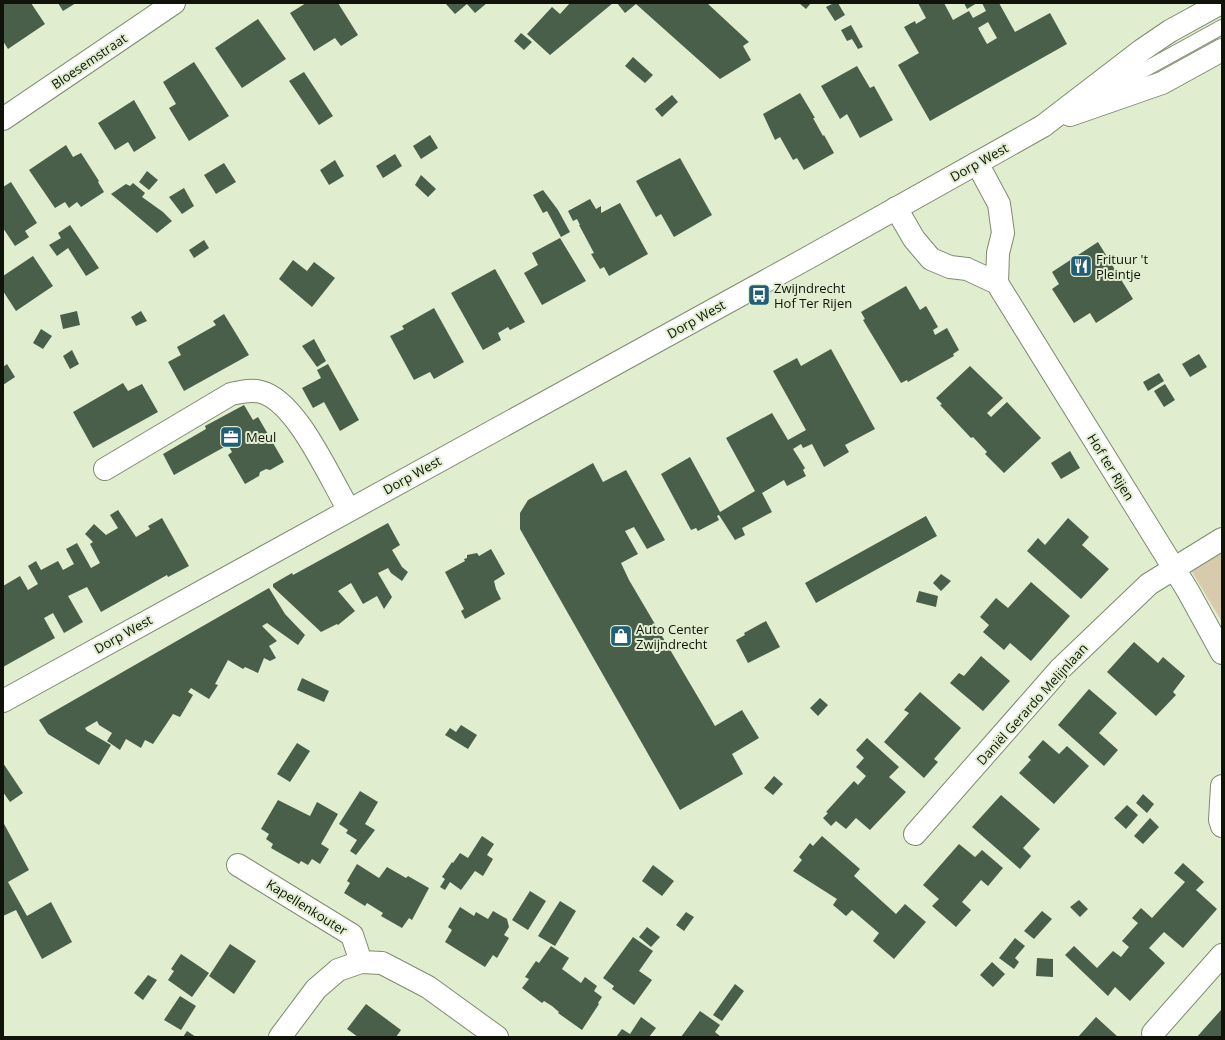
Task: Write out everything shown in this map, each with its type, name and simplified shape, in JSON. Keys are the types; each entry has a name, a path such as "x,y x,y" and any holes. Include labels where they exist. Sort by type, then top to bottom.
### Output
{"street":[{"name":"Bloesemstraat","path":"3,119 174,3"},
{"name":"Dorp West","path":"1043,126 1142,50 1170,31 1221,3"},
{"name":"Dorp West","path":"3,701 1043,126 1076,112 1162,82 1188,70 1222,50"},
{"path":"896,208 914,239 931,259 950,267 967,269 997,283 998,254 1003,233 999,204 978,163"},
{"name":"Hof ter Rijen","path":"997,283 1174,568 1222,653"},
{"path":"105,469 231,394 249,390 262,392 279,401 302,426 349,510"},
{"name":"Daniël Gerardo Melijnlaan","path":"916,834 1060,669 1149,584 1222,539"},
{"path":"1222,786 1220,820 1222,826"},
{"name":"Kapellenkouter","path":"238,864 352,935 357,944 361,962"},
{"path":"1153,1033 1222,955"},
{"path":"280,1037 316,989 338,970 361,962 382,963 428,987 497,1037"}],"lane":[{"path":"1043,126 1222,27"}],"shaded area":[{"path":"1222,552 1222,622 1191,570"}],"building":[{"path":"3,3 31,3 45,24 8,49 3,41"},
{"path":"58,3 76,3 63,11"},
{"path":"306,3 338,3 358,35 341,46 335,38 314,51 290,13"},
{"path":"445,3 487,3 475,13 467,4 455,14"},
{"path":"570,3 613,3 550,55 527,34 552,7 560,14"},
{"path":"617,3 707,3 749,42 743,46 751,60 720,79 636,4 625,13"},
{"path":"799,3 811,3 806,9"},
{"path":"834,3 838,3 845,15 835,21 826,7"},
{"path":"918,3 944,3 953,20 969,11 973,18 986,11 982,3 999,3 1015,32 1050,13 1067,44 930,121 898,65 919,53 904,27 915,21 916,24 926,18","holes":["988,22 997,38 987,44 978,28"]},
{"path":"964,3 977,3 967,9"},
{"path":"258,19 286,59 242,88 215,48"},
{"path":"851,25 863,47 858,49 852,39 847,41 841,30"},
{"path":"521,33 532,42 524,50 514,41"},
{"path":"633,57 653,75 645,83 625,66"},
{"path":"194,62 229,116 189,141 169,108 176,104 163,82"},
{"path":"857,66 870,88 874,86 893,120 860,138 847,114 840,119 821,86"},
{"path":"304,72 333,116 319,125 289,81"},
{"path":"800,93 834,153 804,170 797,158 793,160 780,137 775,140 763,114"},
{"path":"672,95 678,102 662,117 655,109"},
{"path":"134,100 156,138 134,152 128,142 115,150 98,123"},
{"path":"430,135 438,148 421,159 413,146"},
{"path":"66,145 73,157 81,153 99,181 98,182 104,192 81,207 77,202 69,208 65,202 55,208 29,170"},
{"path":"395,154 402,166 383,178 376,166"},
{"path":"680,158 712,215 674,237 661,214 656,217 636,181"},
{"path":"335,160 344,176 329,185 320,170"},
{"path":"224,163 236,182 216,194 204,175"},
{"path":"147,171 158,180 149,190 139,182"},
{"path":"421,175 436,189 428,197 415,185"},
{"path":"11,182 37,223 25,231 29,237 15,246 3,228 3,187"},
{"path":"133,183 145,193 142,197 163,212 172,221 157,233 111,194 126,184 130,186"},
{"path":"184,188 194,206 182,214 169,197"},
{"path":"543,190 558,210 570,232 561,237 547,211 543,213 533,195"},
{"path":"590,199 596,209 601,206 601,213 620,203 648,254 609,276 604,267 600,269 591,254 594,253 577,219 573,221 568,211"},
{"path":"70,225 99,268 86,276 68,248 57,256 49,245 61,238 58,233"},
{"path":"560,238 586,281 542,305 524,273 538,265 532,253"},
{"path":"204,240 209,248 194,258 189,250"},
{"path":"1098,242 1133,299 1096,323 1090,313 1074,323 1052,289 1059,284 1052,272"},
{"path":"33,256 53,286 16,311 3,291 3,276"},
{"path":"293,260 307,271 314,262 335,278 312,307 279,279"},
{"path":"495,269 525,322 510,330 508,327 498,333 501,340 483,350 451,293"},
{"path":"906,286 920,310 926,306 938,327 933,330 935,335 947,328 959,350 953,354 954,356 908,382 907,380 901,383 863,320 865,319 861,312"},
{"path":"434,308 464,362 434,379 430,372 414,380 390,336 404,329 402,326"},
{"path":"77,311 80,325 63,329 60,315"},
{"path":"141,311 147,321 136,326 131,317"},
{"path":"224,314 249,355 184,391 168,362 181,355 177,347 216,325 213,321"},
{"path":"41,329 52,336 43,349 33,343"},
{"path":"314,339 326,361 317,367 302,346"},
{"path":"831,349 875,429 845,445 849,452 824,467 812,444 803,448 801,444 793,449 805,468 803,470 806,476 787,486 784,480 762,493 772,512 742,528 745,535 735,540 719,515 717,516 719,520 698,531 696,528 691,530 661,474 690,457 720,512 755,491 726,438 772,413 788,440 806,430 773,371 797,358 801,366"},
{"path":"72,350 79,364 70,369 63,356"},
{"path":"1199,354 1207,367 1190,377 1182,364"},
{"path":"7,364 15,377 3,385 3,367"},
{"path":"328,364 359,420 340,431 324,402 313,408 302,388 321,378 317,370"},
{"path":"970,366 1003,398 987,413 991,417 1007,402 1041,438 1004,473 985,454 987,452 973,437 971,438 940,405 942,404 936,398"},
{"path":"1159,373 1164,381 1148,391 1143,382"},
{"path":"123,383 128,391 142,384 158,412 93,448 73,412"},
{"path":"1165,384 1175,400 1164,407 1154,391"},
{"name":"Meul","path":"244,405 253,420 258,417 284,462 270,470 266,469 260,472 259,476 245,484 228,455 232,452 228,445 174,475 163,454 206,429 205,426"},
{"path":"1070,451 1080,468 1061,479 1051,463"},
{"name":"Auto Center Zwijndrecht","path":"593,463 603,482 626,470 665,540 647,549 634,527 625,531 638,554 621,563 629,580 715,726 742,710 759,738 732,754 743,774 680,810 520,529 520,513 528,500"},
{"path":"118,510 136,537 150,529 148,526 162,518 189,566 168,577 167,575 101,612 87,587 68,596 83,622 64,633 53,613 44,618 55,638 3,667 3,586 20,576 28,590 38,584 28,566 36,561 41,570 58,561 63,570 74,564 66,549 77,543 91,568 100,563 90,544 93,542 85,534 94,524 106,535 118,528 110,515"},
{"path":"926,516 937,536 816,603 805,583"},
{"path":"1068,518 1089,537 1082,545 1109,569 1081,599 1027,551 1038,538 1045,545"},
{"path":"388,523 400,545 392,550 402,567 408,572 402,581 391,573 388,568 378,573 392,597 384,609 377,596 363,604 351,583 338,591 355,611 338,625 337,624 321,632 273,587 273,584 292,573 293,575"},
{"path":"491,549 505,574 494,581 501,599 465,619 461,611 464,609 445,572 465,561 464,559 467,558 467,555 477,553 479,556"},
{"path":"941,574 951,581 941,591 933,583"},
{"path":"1031,582 1070,616 1031,661 1010,643 1004,650 983,632 989,625 980,617 996,598 1008,608"},
{"path":"269,588 285,614 305,635 298,645 267,623 262,626 277,641 269,646 276,658 270,661 264,658 258,673 245,667 243,669 228,660 215,684 218,685 209,699 191,688 188,692 193,695 180,717 173,714 153,744 145,740 141,748 126,739 120,750 107,741 112,733 99,725 97,721 85,728 87,731 111,745 99,765 48,734 39,720"},
{"path":"919,591 938,596 936,607 916,602"},
{"path":"766,621 780,647 748,663 736,640 745,635 744,633"},
{"path":"1134,642 1158,663 1163,657 1185,676 1173,692 1176,695 1156,716 1107,672"},
{"path":"981,656 1010,681 983,711 950,683 959,673 964,676"},
{"path":"302,678 329,691 324,702 297,690"},
{"path":"1089,689 1117,713 1099,733 1118,750 1104,766 1058,725"},
{"path":"920,692 961,728 934,759 938,762 924,778 884,742 909,713 904,710"},
{"path":"820,698 828,705 818,716 810,708"},
{"path":"461,725 477,735 468,749 445,735 450,728 456,732"},
{"path":"867,738 899,767 889,777 906,792 870,830 856,818 846,829 836,821 831,826 823,818 828,813 826,812 854,781 858,785 866,776 856,767 864,758 856,750"},
{"path":"1043,740 1059,754 1067,746 1089,766 1054,804 1019,773 1031,760 1028,757"},
{"path":"297,743 310,751 290,782 277,774"},
{"path":"3,763 23,793 10,802 3,792"},
{"path":"774,776 783,784 773,795 764,788"},
{"path":"360,791 378,802 365,824 375,830 356,855 350,851 357,840 346,833 348,830 339,824"},
{"path":"1143,794 1154,804 1147,813 1136,803"},
{"path":"1001,795 1040,829 1023,848 1031,856 1020,869 972,827"},
{"path":"278,800 310,816 317,802 338,814 321,844 329,849 320,864 312,859 308,865 301,861 299,864 271,848 273,844 266,839 269,834 261,829"},
{"path":"1127,805 1138,815 1126,829 1114,818"},
{"path":"1150,818 1159,827 1143,844 1134,836"},
{"path":"3,822 29,870 8,882 27,916 51,902 72,942 42,959 16,910 3,916"},
{"path":"482,836 494,844 487,855 493,859 483,876 475,871 461,890 450,882 445,890 440,887 445,879 442,877 452,862 453,863 460,853 468,858"},
{"path":"822,836 860,869 854,876 896,914 905,904 926,922 894,959 873,941 879,933 852,910 846,916 833,905 837,899 793,871 802,860 799,857 810,843 813,846"},
{"path":"959,844 975,857 982,850 1003,868 988,886 981,880 962,902 971,910 956,927 932,906 939,899 923,885"},
{"path":"1183,863 1204,882 1196,890 1217,909 1183,948 1164,932 1149,948 1165,963 1130,1001 1115,987 1108,996 1065,955 1074,946 1097,968 1113,951 1121,957 1129,947 1122,941 1138,923 1132,918 1141,908 1152,918 1185,882 1174,873"},
{"path":"357,864 379,878 387,867 406,878 408,876 429,888 412,920 409,918 402,928 381,916 383,913 367,903 365,906 344,893 350,883 347,881"},
{"path":"653,865 674,881 662,896 642,881"},
{"path":"530,891 546,901 528,930 512,920"},
{"path":"1079,900 1088,909 1080,917 1070,907"},
{"path":"560,901 576,911 555,946 538,936"},
{"path":"460,907 474,916 476,912 488,919 493,911 507,919 509,927 504,935 509,938 497,958 493,955 485,967 445,942 452,930 448,927"},
{"path":"1042,911 1052,919 1034,939 1024,931"},
{"path":"686,912 694,917 684,931 676,925"},
{"path":"647,927 660,937 651,947 639,937"},
{"path":"633,937 653,951 639,971 652,980 634,1005 612,989 614,986 603,978"},
{"path":"1015,938 1025,946 1015,958 1019,962 1014,969 999,958"},
{"path":"230,944 256,961 234,994 209,976"},
{"path":"551,946 569,958 562,969 581,983 585,977 597,986 594,991 602,997 582,1030 558,1013 559,1012 552,1006 544,1001 542,1003 522,988 529,979 525,977 536,961 539,963"},
{"path":"181,954 209,973 192,997 168,980 174,971 171,969"},
{"path":"1037,958 1053,959 1053,977 1036,976"},
{"path":"992,962 1005,974 993,987 980,975"},
{"path":"148,975 157,980 143,1000 134,993"},
{"path":"735,984 744,991 722,1021 713,1015"},
{"path":"180,996 196,1006 181,1030 164,1020"},
{"path":"366,1004 401,1030 396,1037 358,1037 347,1029"},
{"path":"1221,1010 1222,1037 1197,1037 1203,1030"},
{"path":"700,1011 720,1025 715,1032 721,1037 681,1037"},
{"path":"641,1017 656,1028 649,1037 616,1037 622,1029 630,1034"},
{"path":"1096,1017 1118,1037 1078,1037"},
{"path":"187,1031 196,1037 183,1037"}],"place":[{"name":"Frituur 't Pleintje","path":"1081,266"},
{"name":"Zwijndrecht Hof Ter Rijen","path":"759,295"},
{"name":"Meul","path":"231,437"},
{"name":"Auto Center Zwijndrecht","path":"621,636"}]}
